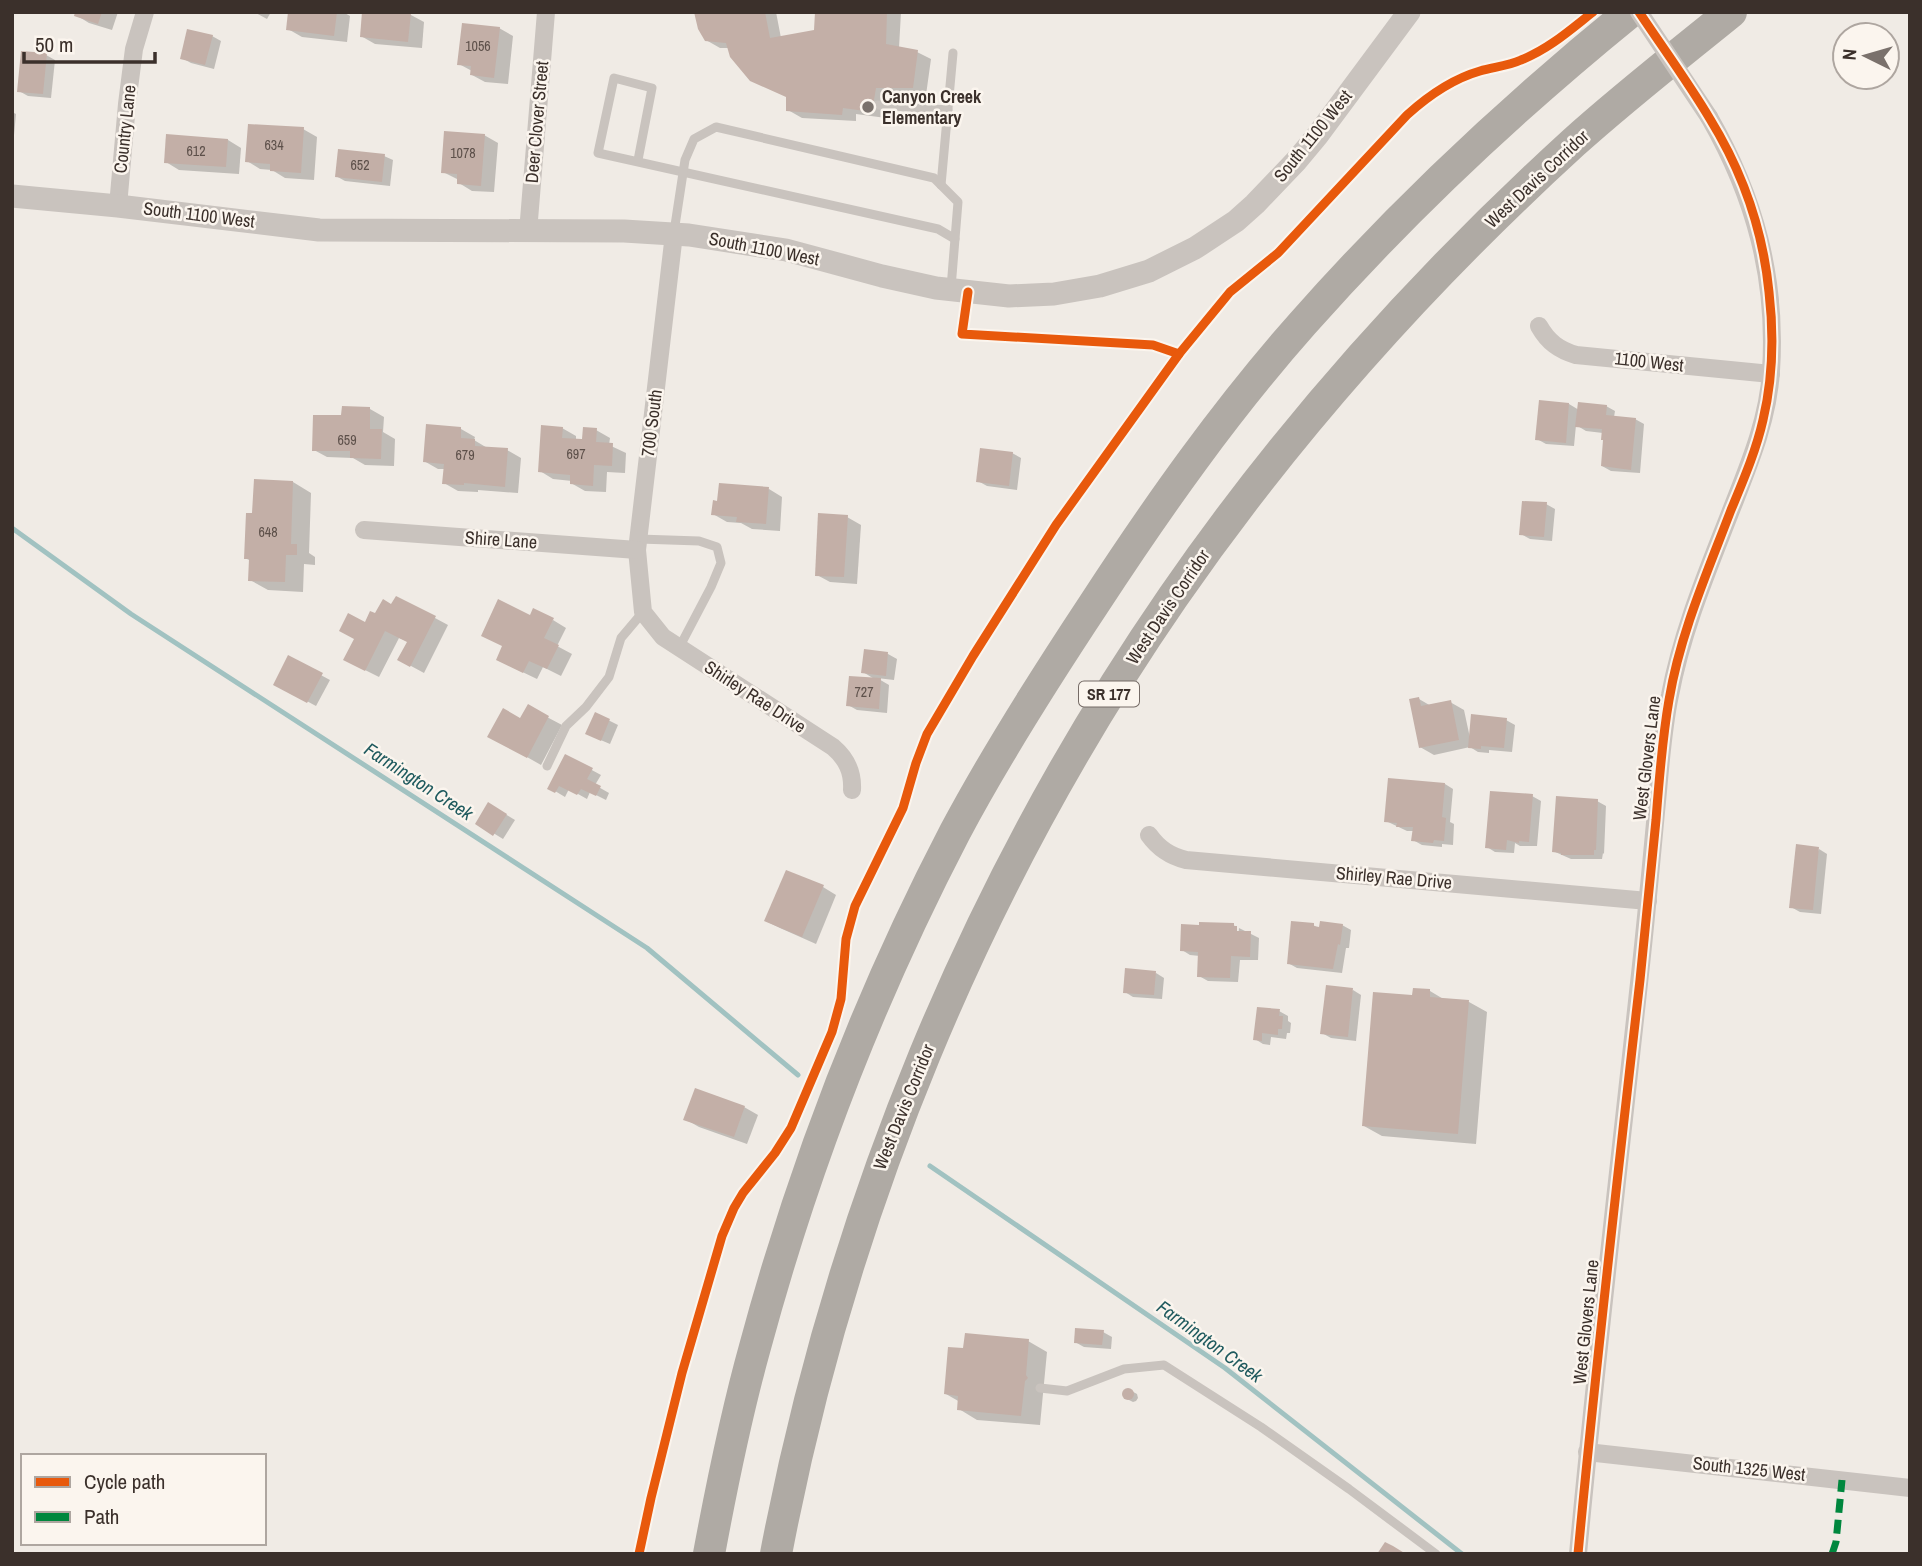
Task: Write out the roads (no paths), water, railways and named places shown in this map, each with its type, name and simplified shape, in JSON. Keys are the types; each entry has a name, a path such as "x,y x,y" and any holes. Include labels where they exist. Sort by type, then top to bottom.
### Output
{"highway":[{"path":"709,1554 754,1350 784,1246 815,1154 867,1023 924,893 1013,731 1161,503 1276,354 1329,294 1442,178 1537,90 1630,12"},
{"name":"West Davis Corridor","path":"776,1554 802,1431 829,1328 856,1238 900,1114 951,992 1010,871 1106,699 1174,595 1258,482 1306,422 1400,316 1499,214 1574,142 1731,12"}],"street":[{"name":"Country Lane","path":"118,206 134,48 145,12"},
{"name":"Deer Clover Street","path":"528,232 546,12"},
{"name":"West Glovers Lane","path":"1578,1554 1664,729 1672,682 1688,625 1753,454 1771,374 1772,326 1769,293 1760,240 1749,201 1734,164 1709,117 1639,12"},
{"name":"South 1100 West","path":"12,196 319,230 624,231 674,234 775,248 909,283 951,290 1010,296 1076,291 1149,271 1216,235 1255,204 1317,136 1405,15"},
{"name":"700 South","path":"643,612 638,545 674,234"},
{"name":"1100 West","path":"1539,326 1552,344 1576,355 1771,374"},
{"name":"Shire Lane","path":"364,530 638,545"},
{"name":"Shirley Rae Drive","path":"643,612 663,637 833,747 850,768 852,790"},
{"name":"Shirley Rae Drive","path":"1149,835 1168,854 1186,860 1648,901"},
{"name":"South 1325 West","path":"1587,1452 1910,1488"}],"lane":[{"path":"941,185 953,53"},
{"path":"638,160 652,88 614,78 598,153 938,229 955,239"},
{"path":"877,105 948,110"},
{"path":"674,234 685,160 694,139 716,127 934,178 958,202 951,290"},
{"path":"638,545 699,541 717,547 721,563 679,648"},
{"path":"547,766 566,726 586,707 608,677 621,638 643,612"},
{"path":"1040,1388 1068,1391 1124,1369 1164,1366 1283,1443 1436,1554"}],"waterway":[{"name":"Farmington Creek","path":"12,528 131,614 647,948 798,1075"},
{"name":"Farmington Creek","path":"930,1166 1225,1368 1462,1554"}],"place":[{"name":"Canyon Creek Elementary","path":"868,107"}]}
